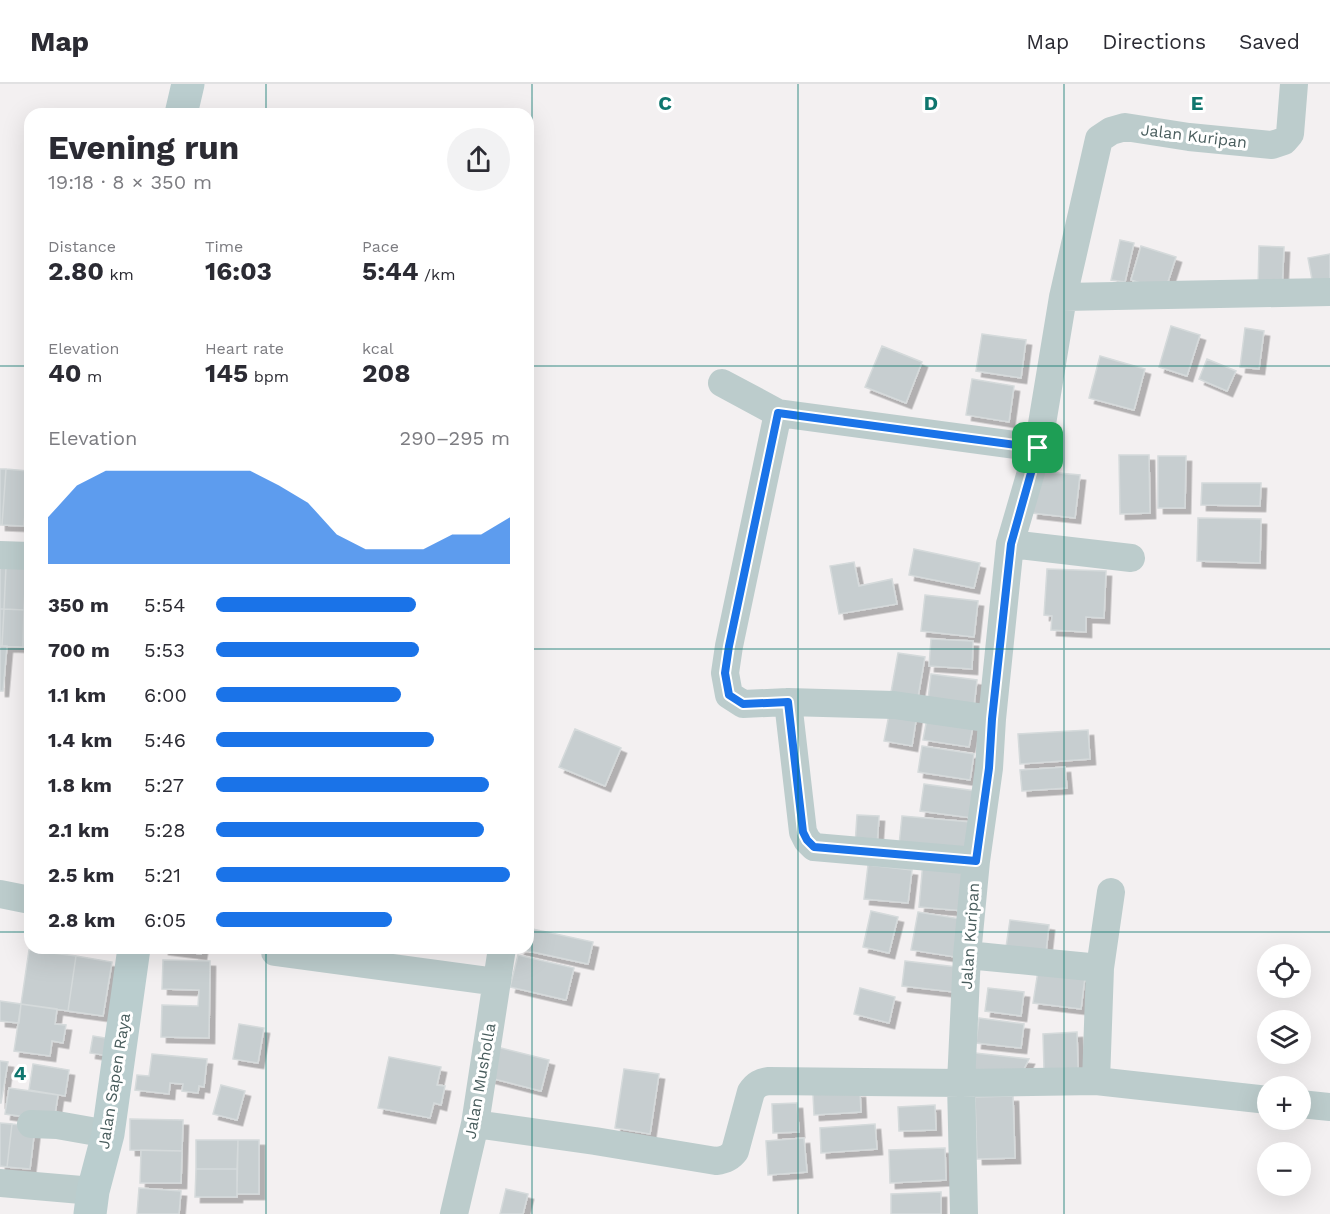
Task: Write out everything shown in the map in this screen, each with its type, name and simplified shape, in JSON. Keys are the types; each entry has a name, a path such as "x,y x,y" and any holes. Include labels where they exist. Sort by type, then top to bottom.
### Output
{"street":[{"path":"182,108 188,84"},
{"name":"Jalan Kuripan","path":"964,1214 962,1083 967,955 976,861 989,768 992,719 1011,544 1038,448 1063,297 1100,139 1111,131 1125,127 1189,137 1272,145 1284,141 1290,134 1294,84"},
{"path":"1063,297 1330,292"},
{"path":"722,383 778,413 1038,448"},
{"path":"778,413 725,673 729,695 743,704 788,702 894,705 992,719"},
{"path":"1011,544 1131,558"},
{"path":"0,555 24,556"},
{"path":"788,702 803,832 814,847 976,861"},
{"path":"1096,1081 1100,968 1111,892"},
{"path":"0,894 24,899"},
{"name":"Jalan Sapen Raya","path":"92,1202 108,1134 133,954"},
{"path":"290,954 497,982"},
{"name":"Jalan Musholla","path":"454,1214 475,1124 501,954"},
{"path":"967,955 1100,968"},
{"path":"475,1124 716,1161 724,1160 735,1151 751,1092 760,1083 769,1081 962,1083 1096,1081 1257,1099"},
{"path":"1311,1105 1330,1107"},
{"path":"31,1124 57,1125 108,1134"},
{"path":"0,1183 92,1202"}],"building":[{"path":"1120,240 1134,243 1125,282 1111,280"},
{"path":"1141,246 1176,257 1165,291 1131,280"},
{"path":"1259,246 1284,247 1282,290 1258,289"},
{"path":"1330,254 1330,287 1314,290 1308,258"},
{"path":"1171,326 1200,335 1187,376 1159,367"},
{"path":"1245,328 1264,331 1259,369 1240,367"},
{"path":"982,334 1026,340 1021,378 976,371"},
{"path":"882,346 922,362 906,403 865,387"},
{"path":"1100,356 1145,369 1134,410 1089,398"},
{"path":"1207,359 1236,371 1227,391 1199,379"},
{"path":"972,379 1014,386 1009,422 966,415"},
{"path":"1119,455 1149,455 1150,513 1120,514"},
{"path":"1158,456 1186,456 1185,508 1158,508"},
{"path":"0,469 6,469 2,525 0,525"},
{"path":"6,469 24,471 24,526 2,525"},
{"path":"1037,471 1080,475 1075,518 1032,513"},
{"path":"1202,483 1261,483 1260,506 1201,505"},
{"path":"1198,518 1261,519 1260,563 1197,561"},
{"path":"914,549 980,563 974,588 909,575"},
{"path":"854,562 859,586 892,579 897,604 839,614 830,566"},
{"path":"0,567 6,567 4,609 0,609"},
{"path":"6,567 24,568 24,610 4,609"},
{"path":"1047,569 1106,571 1104,618 1086,617 1086,632 1051,630 1052,616 1044,615"},
{"path":"925,595 978,601 974,637 921,631"},
{"path":"0,609 4,609 2,646 0,646"},
{"path":"4,609 24,610 23,647 2,646"},
{"path":"931,639 973,641 972,669 929,666"},
{"path":"0,646 7,646 3,691 0,691"},
{"path":"898,653 925,657 917,703 890,698"},
{"path":"931,674 977,680 974,706 928,700"},
{"path":"890,709 917,714 912,746 884,741"},
{"path":"928,713 974,721 969,747 923,740"},
{"path":"575,729 621,748 605,786 559,767"},
{"path":"1088,730 1090,759 1020,764 1018,734"},
{"path":"922,746 974,754 970,780 918,772"},
{"path":"1065,767 1067,788 1022,791 1020,770"},
{"path":"924,784 976,791 972,818 920,811"},
{"path":"857,815 879,816 877,846 855,845"},
{"path":"902,816 971,822 968,852 899,845"},
{"path":"923,862 969,866 964,911 919,907"},
{"path":"868,865 912,870 908,903 864,899"},
{"path":"871,911 898,917 889,953 863,947"},
{"path":"918,912 961,919 955,957 911,950"},
{"path":"1010,920 1049,925 1046,952 1006,947"},
{"path":"534,929 593,942 588,964 534,952"},
{"path":"28,954 76,956 68,1011 21,1004"},
{"path":"518,955 574,968 566,1000 510,987"},
{"path":"76,956 112,962 103,1016 68,1011"},
{"path":"163,960 210,961 209,1038 161,1037 162,1005 198,1006 199,990 162,989"},
{"path":"905,961 957,967 954,992 902,986"},
{"path":"1038,971 1085,977 1081,1009 1033,1003"},
{"path":"860,988 895,997 889,1023 854,1014"},
{"path":"988,988 1024,992 1021,1016 985,1011"},
{"path":"0,1001 21,1004 19,1023 0,1021"},
{"path":"21,1004 57,1009 55,1024 66,1025 63,1043 52,1041 50,1056 14,1051"},
{"path":"979,1018 1024,1024 1021,1048 976,1043"},
{"path":"239,1024 264,1028 258,1063 233,1059"},
{"path":"1077,1032 1078,1069 1044,1070 1043,1034"},
{"path":"93,1036 112,1039 109,1056 90,1053"},
{"path":"497,1047 549,1060 541,1091 490,1078"},
{"path":"975,1053 1029,1059 1021,1075 972,1075"},
{"path":"152,1054 207,1059 204,1087 199,1086 198,1093 182,1091 183,1084 170,1083 169,1094 135,1090 137,1075 149,1076"},
{"path":"389,1057 441,1067 437,1085 445,1086 441,1105 434,1103 430,1118 378,1108"},
{"path":"0,1061 8,1062 1,1103 0,1103"},
{"path":"33,1064 69,1070 65,1096 29,1090"},
{"path":"624,1069 659,1074 650,1134 615,1128"},
{"path":"221,1085 245,1091 237,1120 213,1114"},
{"path":"9,1088 58,1095 54,1121 5,1114"},
{"path":"860,1092 861,1112 814,1115 813,1094"},
{"path":"1013,1096 1015,1158 977,1159 975,1097"},
{"path":"797,1103 799,1132 773,1133 772,1104"},
{"path":"935,1105 936,1130 899,1131 898,1107"},
{"path":"130,1119 183,1120 182,1151 130,1150"},
{"path":"0,1123 12,1124 7,1167 0,1166"},
{"path":"12,1124 35,1127 30,1169 7,1167"},
{"path":"875,1124 877,1149 821,1153 820,1128"},
{"path":"804,1138 807,1172 768,1175 766,1141"},
{"path":"196,1140 238,1140 237,1169 196,1169"},
{"path":"238,1140 259,1140 259,1194 237,1194"},
{"path":"945,1148 946,1180 890,1183 889,1150"},
{"path":"141,1150 182,1151 181,1183 140,1183"},
{"path":"196,1169 237,1169 237,1197 195,1197"},
{"path":"139,1188 181,1191 179,1214 137,1214"},
{"path":"506,1189 528,1194 523,1214 500,1214"},
{"path":"941,1192 941,1214 891,1214 891,1194"}],"route":[{"path":"778,413 1038,448 1011,544 992,719 989,768 976,861 814,847 803,832 788,702 743,704 729,695 725,673 778,413"}]}
